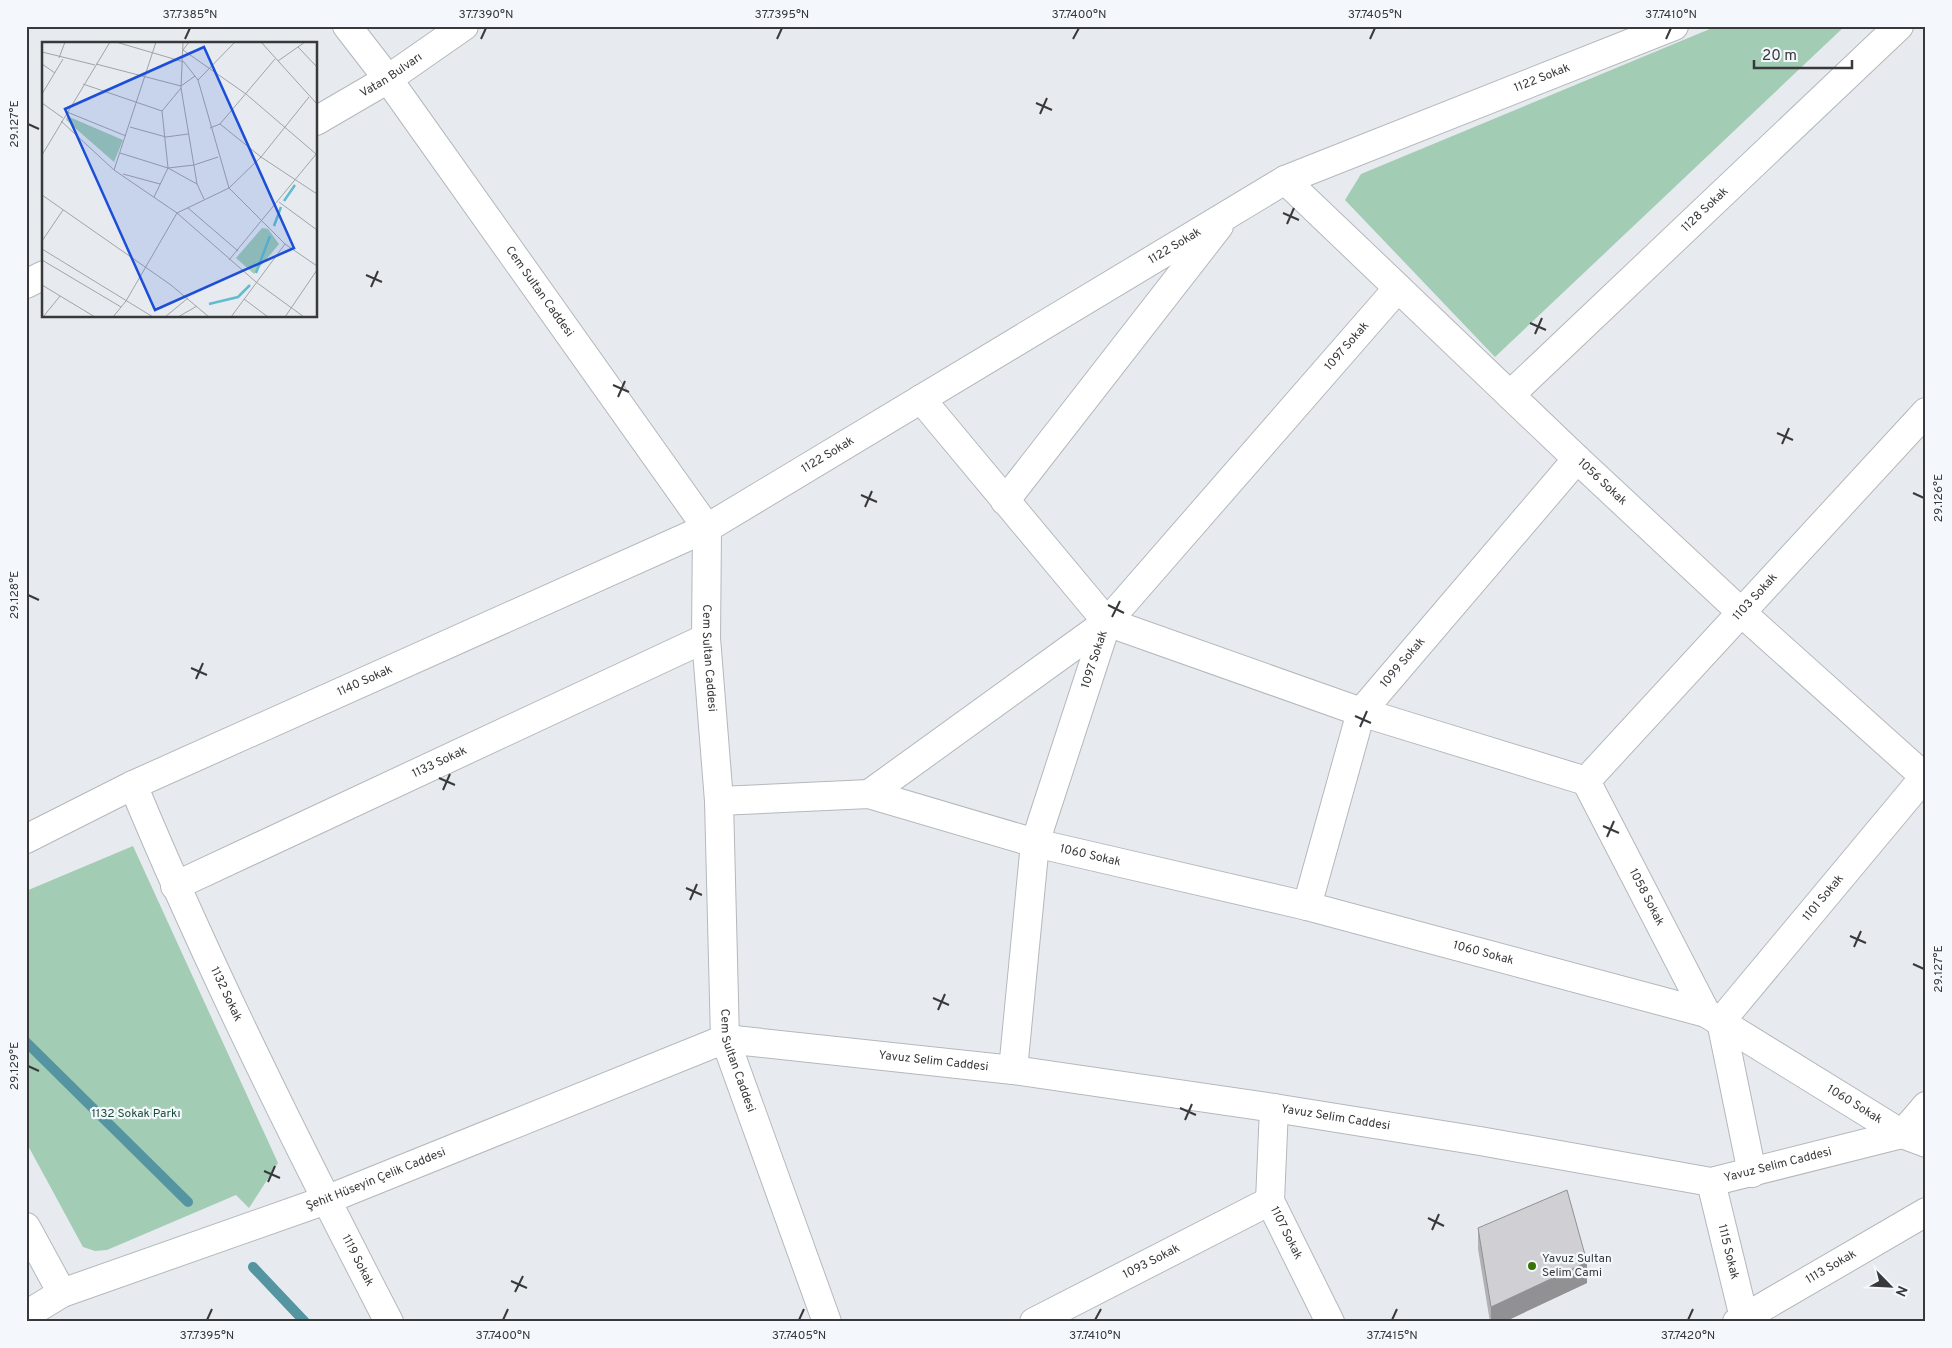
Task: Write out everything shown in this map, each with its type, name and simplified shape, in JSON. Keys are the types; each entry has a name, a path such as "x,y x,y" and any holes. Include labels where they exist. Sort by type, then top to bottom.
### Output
{"street":[{"name":"Cem Sultan Caddesi","path":"347,26 388,79 707,528 706,638 719,801 725,1040 827,1322"},
{"name":"Vatan Bulvarı","path":"318,120 388,79 464,26"},
{"name":"1122 Sokak","path":"707,528 1285,180 1674,26"},
{"name":"1128 Sokak","path":"1510,395 1900,26"},
{"name":"1056 Sokak","path":"1285,180 1577,459 1742,613 1925,776"},
{"path":"1005,501 1229,213"},
{"path":"26,284 42,276"},
{"name":"1097 Sokak","path":"1013,1070 1035,843 1106,622 1398,288"},
{"path":"921,399 1106,622 1361,712 1586,781"},
{"name":"1103 Sokak","path":"1586,781 1926,412"},
{"name":"1099 Sokak","path":"1307,906 1361,712 1577,459"},
{"name":"1140 Sokak","path":"26,839 133,785 707,528"},
{"path":"719,801 869,794 1106,622"},
{"name":"1133 Sokak","path":"175,886 706,638"},
{"name":"1101 Sokak","path":"1714,1017 1925,776"},
{"name":"1058 Sokak","path":"1586,781 1714,1017 1752,1172"},
{"name":"1132 Sokak","path":"133,785 175,886 326,1200"},
{"name":"1060 Sokak","path":"869,794 1035,843 1307,906 1714,1017 1914,1139"},
{"name":"Yavuz Selim Caddesi","path":"725,1040 1013,1070 1274,1108 1480,1141 1711,1182 1914,1139"},
{"name":"Şehit Hüseyin Çelik Caddesi","path":"26,1315 62,1294 326,1200 725,1040"},
{"path":"1914,1139 1926,1106"},
{"name":"1107 Sokak","path":"1274,1108 1270,1201 1330,1322"},
{"name":"1115 Sokak","path":"1711,1182 1742,1320"},
{"name":"1119 Sokak","path":"326,1200 389,1322"},
{"name":"1093 Sokak","path":"1034,1322 1270,1201"},
{"name":"1113 Sokak","path":"1742,1320 1926,1212"},
{"path":"26,1228 62,1294"}],"green space":[{"path":"1717,26 1845,26 1495,357 1345,200 1361,174"},
{"name":"1132 Sokak Parkı","path":"133,846 278,1163 249,1208 236,1195 107,1250 95,1251 83,1247 26,1142 26,891"}],"building":[{"name":"Yavuz Sultan Selim Cami","path":"1567,1190 1587,1262 1491,1307 1478,1228"}],"waterway":[{"path":"26,1042 188,1202"},
{"path":"253,1267 305,1322"}],"place":[{"name":"Yavuz Sultan Selim Cami","path":"1532,1266"}]}
